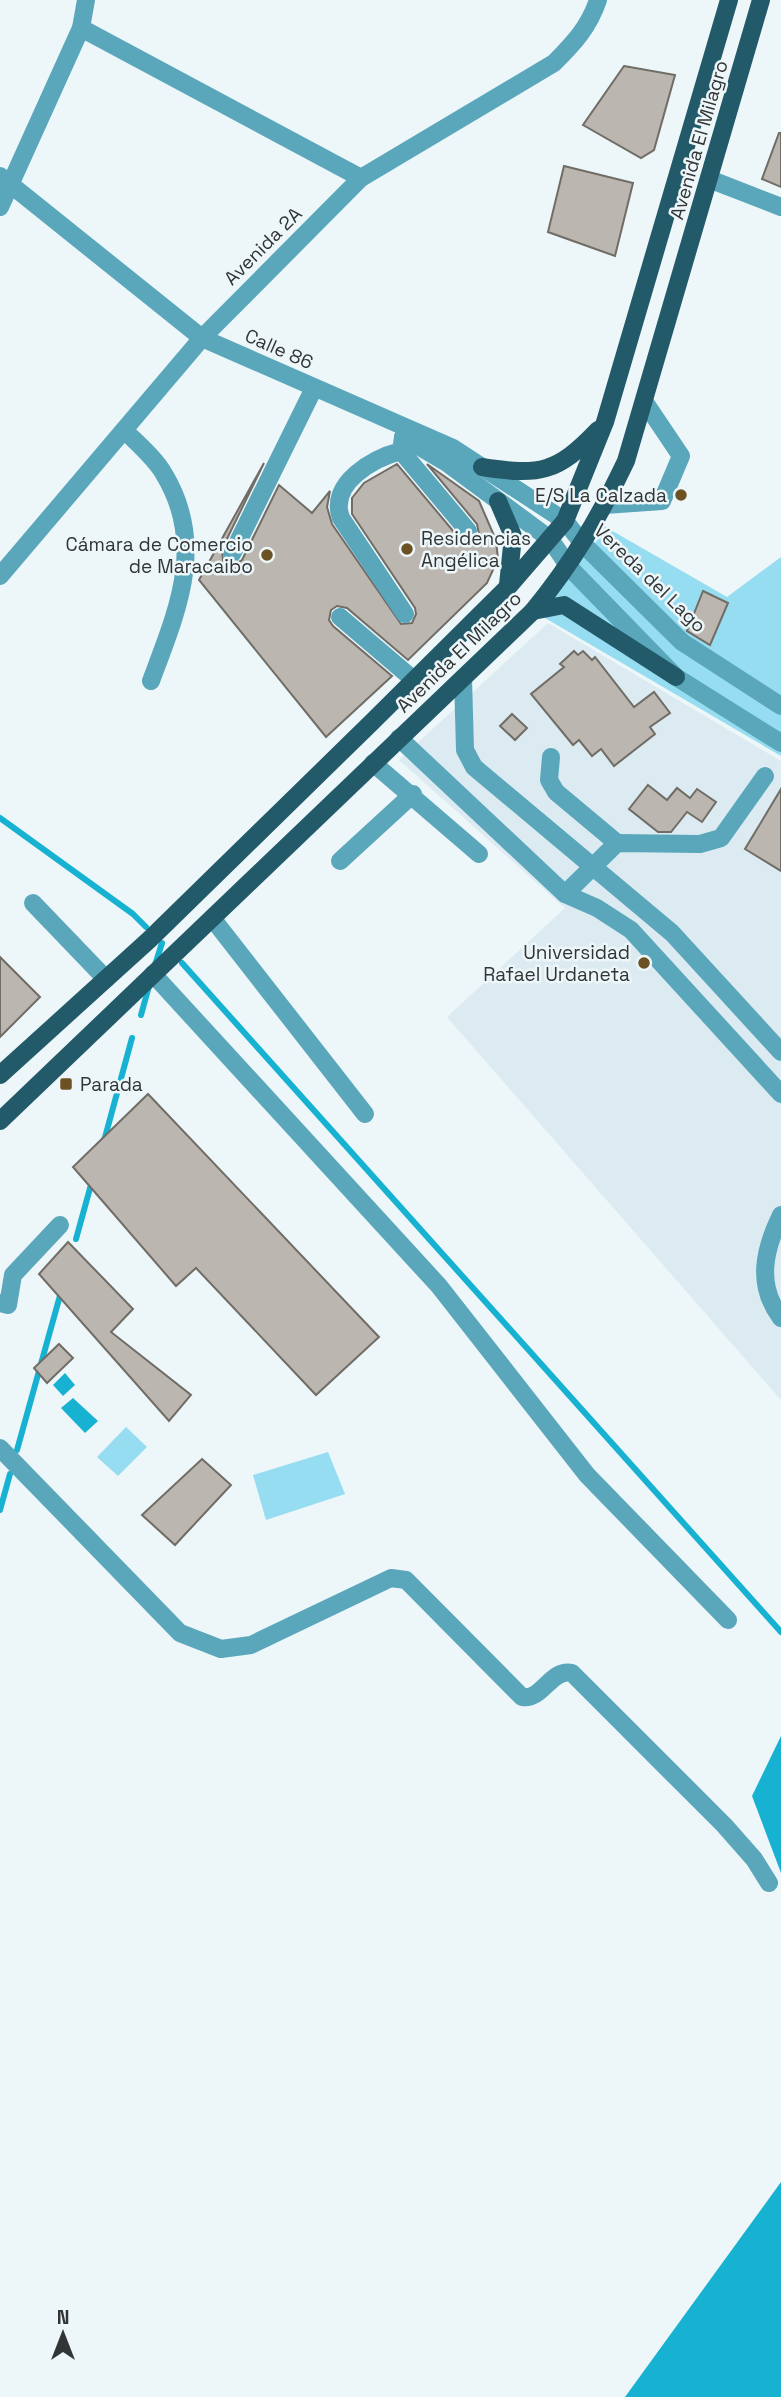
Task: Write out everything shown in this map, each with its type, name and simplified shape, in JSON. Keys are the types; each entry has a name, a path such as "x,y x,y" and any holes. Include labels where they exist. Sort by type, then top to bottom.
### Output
{"main road":[{"name":"Avenida El Milagro","path":"0,1075 106,979 414,680 508,587 565,521 605,422 729,0"},
{"name":"Avenida El Milagro","path":"0,1121 533,611 569,567 605,505 626,461 761,0"},
{"path":"482,467 517,472 550,468 575,454 605,422"},
{"path":"498,501 513,536 512,569 508,587"},
{"path":"533,611 564,606 676,677"}],"street":[{"path":"0,207 6,180 81,28 86,0"},
{"name":"Avenida 2A","path":"0,576 202,338 361,178 554,63 578,39 592,19 598,0"},
{"path":"81,28 361,178"},
{"path":"709,179 781,207"},
{"name":"Calle 86","path":"6,180 202,338 453,448 565,521"},
{"path":"232,554 314,388"},
{"path":"333,396 402,444 447,463 550,539 569,567 676,677 781,743"},
{"path":"605,505 662,502 681,460 678,449 644,401"},
{"path":"124,430 163,471 177,499 184,523 186,579 151,681"},
{"path":"402,444 468,531"},
{"path":"402,444 370,463 340,492 337,500 341,518 405,614"},
{"name":"Vereda del Lago","path":"565,521 583,544 682,642 781,706"},
{"path":"340,617 414,680"},
{"path":"463,678 466,750 486,780 672,933 781,1052"},
{"path":"399,738 565,894 597,908 631,930 781,1094"},
{"path":"551,757 549,780 556,792 617,843 700,844 721,838 765,776"},
{"path":"447,782 471,761"},
{"path":"373,763 413,794 479,854"},
{"path":"340,861 413,794"},
{"path":"565,894 617,843"},
{"path":"33,903 106,979"},
{"path":"212,918 365,1114"},
{"path":"153,974 439,1286 587,1475 728,1620"},
{"path":"781,1216 776,1238 764,1262 765,1281 773,1307 781,1318"},
{"path":"0,1303 8,1305 6,1273 60,1225"},
{"path":"0,1448 180,1633 220,1649 251,1645 391,1578 407,1580 522,1697 532,1696 559,1674 572,1673 724,1825 754,1859 769,1883"}],"shaded area":[{"path":"597,522 727,597 781,557 781,756 533,611 600,537"},
{"name":"Universidad Rafael Urdaneta","path":"548,623 781,761 781,1400 447,1017 565,908 399,760"},
{"path":"65,1373 75,1385 63,1396 53,1385"},
{"path":"73,1398 98,1421 85,1433 61,1408"},
{"path":"126,1427 147,1447 118,1476 97,1457"},
{"path":"328,1452 345,1494 266,1520 253,1475"},
{"path":"781,1736 781,1873 752,1796"},
{"path":"781,2182 781,2397 625,2397"}],"building":[{"path":"624,66 675,75 654,150 641,158 583,125"},
{"path":"781,133 781,187 762,179"},
{"path":"564,166 633,183 615,256 548,232"},
{"path":"264,463 222,549 223,561 233,565 242,560 279,485 312,513 330,491 327,507 332,524 401,624 412,623 416,614 415,608 352,514 352,498 364,483 397,464 459,538 465,542 475,540 479,534 477,524 427,464 479,501 496,540 498,559 487,583 408,660 347,608 337,606 331,610 329,620 333,626 392,676 326,737 199,580"},
{"path":"703,591 728,603 710,645 687,631"},
{"path":"574,651 578,655 583,651 592,660 595,657 634,707 654,692 670,713 650,727 655,734 614,766 601,749 592,756 579,740 573,745 531,694 564,667 560,664"},
{"path":"512,714 527,728 515,740 500,726"},
{"path":"648,785 667,800 677,788 690,798 697,789 716,802 702,822 687,812 671,832 658,832 629,809"},
{"path":"781,789 781,871 745,849"},
{"path":"0,957 40,997 0,1037"},
{"path":"148,1094 379,1337 316,1395 196,1268 176,1286 73,1167"},
{"path":"68,1242 133,1309 111,1332 191,1395 169,1421 39,1274"},
{"path":"59,1344 73,1358 47,1383 34,1368"},
{"path":"202,1459 231,1485 175,1545 142,1515"}],"waterway":[{"path":"0,818 133,914 146,927"},
{"path":"155,965 162,943"},
{"path":"182,963 781,1632"},
{"path":"141,1015 149,986"},
{"path":"104,1141 132,1038"},
{"path":"76,1239 92,1181"},
{"path":"17,1450 61,1292"},
{"path":"0,1510 10,1474"}],"place":[{"name":"E/S La Calzada","path":"681,495"},
{"name":"Residencias Angélica","path":"407,549"},
{"name":"Cámara de Comercio de Maracaibo","path":"267,555"},
{"name":"Universidad Rafael Urdaneta","path":"644,963"},
{"name":"Parada","path":"66,1084"}]}
